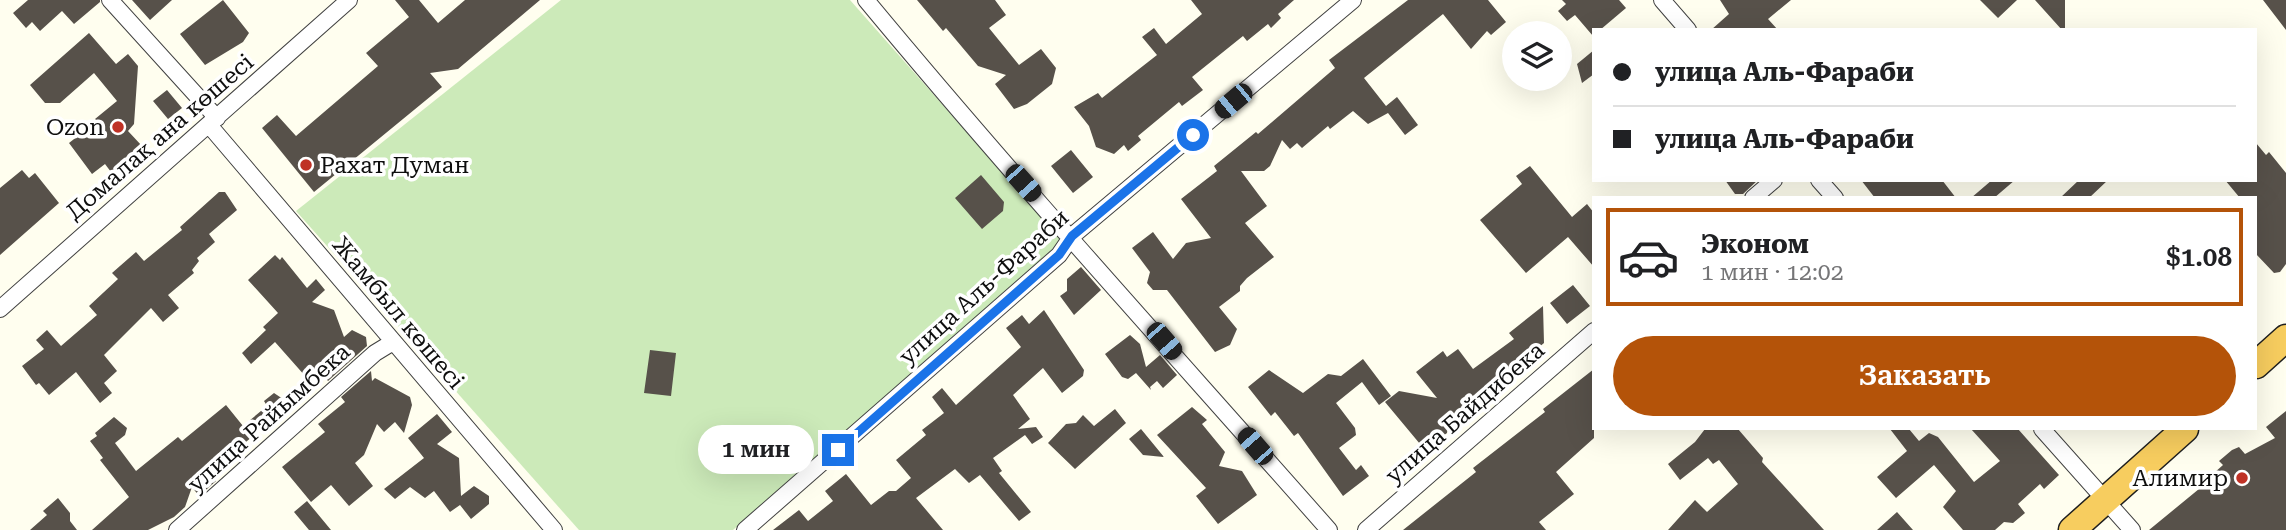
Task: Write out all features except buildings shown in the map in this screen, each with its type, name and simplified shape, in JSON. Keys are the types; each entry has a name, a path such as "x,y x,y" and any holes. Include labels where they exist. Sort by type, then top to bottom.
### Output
{"highway":[{"path":"2257,364 2286,338"},
{"path":"2073,530 2184,430"}],"street":[{"name":"Жамбыл көшесі","path":"110,0 393,342 554,530"},
{"name":"Домалақ ана көшесі","path":"0,309 349,0"},
{"path":"866,0 974,131 1072,236 1329,530"},
{"name":"улица Аль-Фараби","path":"745,530 1059,255 1072,236 1353,0"},
{"path":"1662,0 1686,28"},
{"path":"1755,196 1772,182"},
{"name":"улица Байдибека","path":"1366,530 1441,461 1592,333"},
{"name":"улица Райымбека","path":"177,530 365,362 393,342"},
{"path":"2043,430 2132,530"}],"green space":[{"path":"561,0 850,0 1063,241 733,530 579,530 296,211"}],"place":[{"name":"Ozon","path":"118,127"},
{"name":"Рахат Думан","path":"306,165"},
{"name":"Алимир","path":"2242,478"}],"route":[{"path":"838,450 1059,255 1072,236 1193,135"}]}
